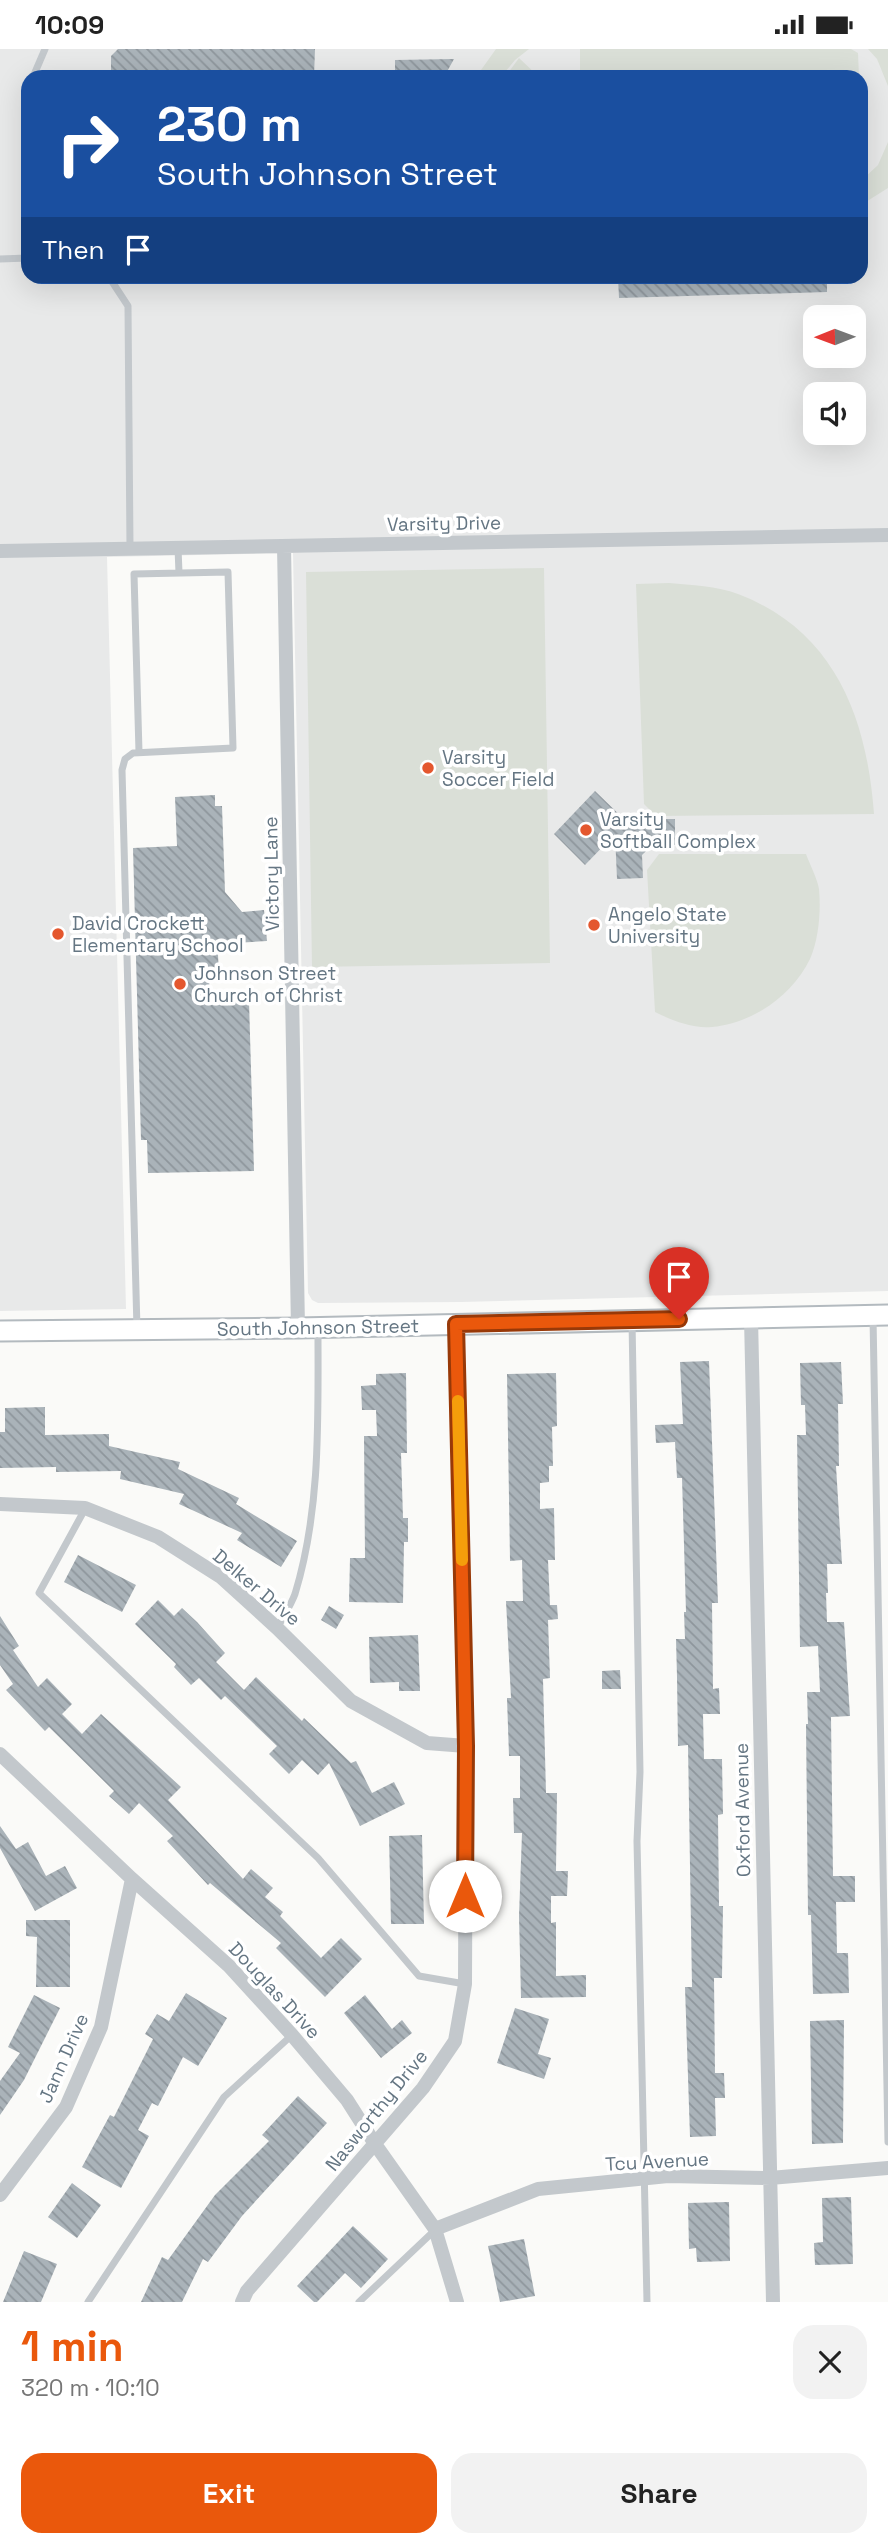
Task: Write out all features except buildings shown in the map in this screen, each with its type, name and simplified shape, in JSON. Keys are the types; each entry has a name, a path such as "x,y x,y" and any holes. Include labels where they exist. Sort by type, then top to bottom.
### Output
{"main road":[{"name":"South Johnson Street","path":"0,1331 880,1315"}],"street":[{"name":"Varsity Drive","path":"0,551 888,534"},
{"name":"Victory Lane","path":"284,546 308,1327"},
{"name":"Oxford Avenue","path":"751,1318 773,2302"},
{"name":"Nasworthy Drive","path":"242,2302 247,2291 423,2088 455,2041 465,1984 466,1746 456,1324"},
{"name":"Delker Drive","path":"0,1504 85,1509 158,1537 221,1577 351,1701 427,1743 466,1746"},
{"name":"Douglas Drive","path":"0,1754 229,1966 347,2100 435,2229 457,2302"},
{"name":"Jann Drive","path":"0,2195 66,2107 101,2027 132,1879"},
{"name":"Tcu Avenue","path":"435,2229 538,2189 667,2176 770,2178 888,2168"}],"lane":[{"path":"36,70 45,49"},
{"path":"0,259 21,258"},
{"path":"114,284 128,306 130,549"},
{"path":"178,548 179,573"},
{"path":"137,1329 121,776 125,759 139,752 233,748 228,572 134,575 139,752"},
{"path":"880,1315 888,2142"},
{"path":"632,1320 640,1772 637,1841 647,2302"},
{"path":"277,1628 294,1596 307,1539 318,1449 308,1327"},
{"path":"85,1509 39,1594 318,1858 419,1976 465,1984"},
{"path":"88,2302 225,2097 292,2035"},
{"path":"359,2302 435,2229"}],"shaded area":[{"name":"Angelo State University","path":"0,49 888,49 888,1291 461,1302 318,1303 312,1300 308,1293 293,553 107,557 126,1309 0,1311"},
{"path":"496,49 529,49 507,70 481,70"},
{"path":"580,49 851,49 858,53 859,70 580,70"},
{"path":"868,49 888,49 888,86 877,59"},
{"path":"519,58 532,70 510,70"},
{"path":"888,142 888,188 868,201 868,174 878,165"},
{"name":"Varsity Soccer Field","path":"544,568 550,963 312,967 306,572"},
{"path":"669,583 738,594 771,610 799,630 822,655 840,682 853,712 863,744 874,814 656,816 644,804 636,584"},
{"path":"659,854 806,854 819,889 817,934 810,959 793,985 782,996 742,1020 712,1027 690,1025 655,1012 647,870"}],"slow traffic":[{"path":"458,1401 462,1560"}],"place":[{"name":"Varsity Soccer Field","path":"428,768"},
{"name":"Varsity Softball Complex","path":"586,830"},
{"name":"Angelo State University","path":"594,925"},
{"name":"David Crockett Elementary School","path":"58,934"},
{"name":"Johnson Street Church of Christ","path":"180,984"}],"route":[{"path":"465,1896 466,1746 456,1324 679,1319"}]}
